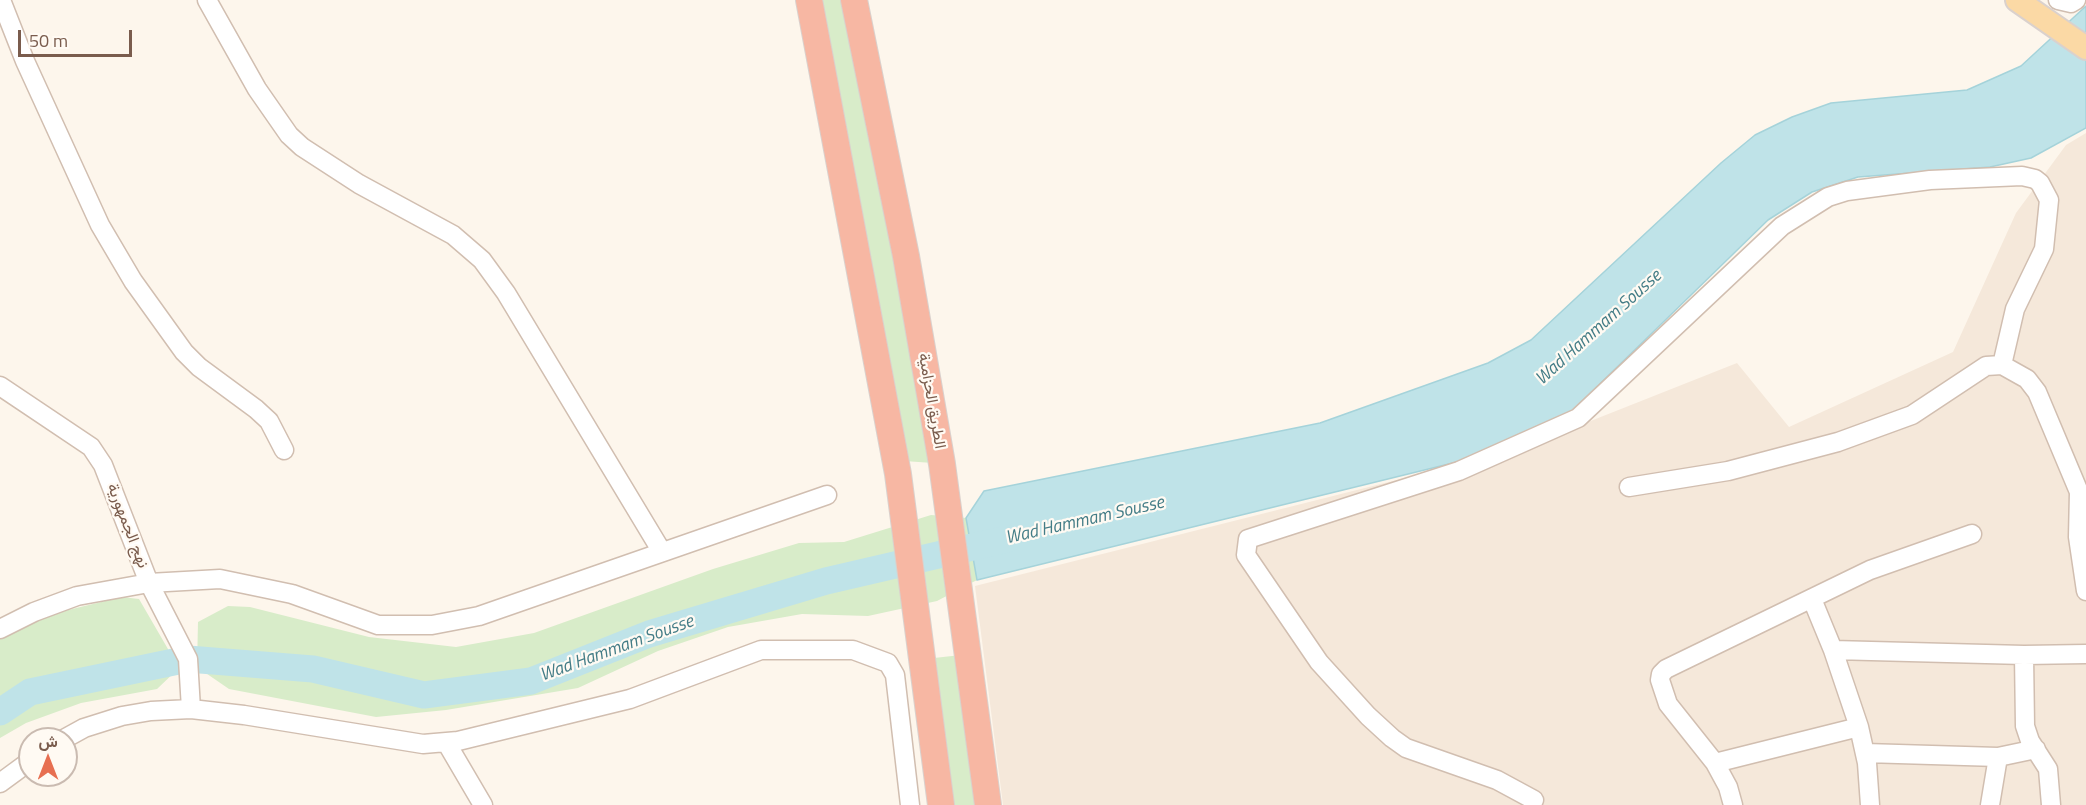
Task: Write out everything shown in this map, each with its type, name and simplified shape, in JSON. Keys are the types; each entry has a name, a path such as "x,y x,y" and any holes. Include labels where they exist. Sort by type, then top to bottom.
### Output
{"highway":[{"path":"809,0 898,474 941,805"},
{"name":"الطريق الحزامية","path":"854,0 906,256 942,464 988,805"}],"main road":[{"path":"2017,0 2086,48"}],"street":[{"path":"1,0 25,61 100,225 133,281 184,352 199,368 269,421 284,450"},
{"path":"207,0 257,89 289,135 302,147 359,184 453,235 482,260 506,293 662,552"},
{"path":"2058,0 2071,3 2076,0"},
{"path":"1536,803 1497,780 1406,748 1368,716 1320,662 1246,555 1248,539 1459,471 1578,418 1782,226 1828,197 1847,191 1930,180 2012,177 2034,179 2040,183 2049,200 2044,249 2014,309 2002,365"},
{"path":"1629,487 1728,471 1838,442 1912,415 1986,366 2002,365 2027,379 2037,392 2082,488 2078,537 2086,591"},
{"name":"نهج الجمهورية","path":"0,386 91,447 110,480 149,583 188,659 191,709"},
{"path":"0,629 34,612 77,596 149,583 220,579 292,594 378,625 432,625 478,616 827,495"},
{"path":"1733,805 1728,787 1715,763 1668,704 1660,680 1661,674 1666,669 1870,570 1972,534"},
{"path":"1812,599 1833,650 1859,728 1865,753 1870,805"},
{"path":"78,731 122,716 151,711 191,709 244,715 423,744 446,742 514,729 630,699 761,650 853,650 888,663 895,675 910,805"},
{"path":"1833,650 2024,655 2086,654"},
{"path":"2024,655 2023,714 2028,734 2048,769 2051,805"},
{"path":"1715,763 1859,728"},
{"path":"446,742 483,805"},
{"path":"1865,753 1998,757 2036,749"},
{"path":"1990,805 1998,757"},
{"path":"0,783 18,770"}],"shaded area":[{"path":"2086,133 2086,805 1003,805 975,586 1520,449 1737,363 1789,427 1953,352 2016,213 2066,145"}],"green space":[{"path":"818,0 845,0 933,463 904,461"},
{"path":"931,515 966,518 977,580 937,601 868,616 802,614 728,627 658,651 578,688 446,710 376,717 229,689 197,667 198,622 228,606 250,607 369,637 456,647 534,633 713,569 799,543 844,542"},
{"path":"122,597 139,599 179,668 157,689 81,703 26,723 0,738 0,638 6,632 68,610"},
{"path":"961,655 978,805 949,805 934,658"}],"water":[{"path":"2086,6 2086,128 2031,158 1990,167 1858,177 1812,192 1768,220 1571,412 1457,462 977,580 966,518 984,491 1320,423 1488,363 1531,340 1721,163 1755,135 1792,117 1831,103 1967,90 2021,66"}],"waterway":[{"name":"Wad Hammam Sousse","path":"0,712 30,692 188,659 313,669 424,695 531,681 649,634 826,581 1007,539"}]}
